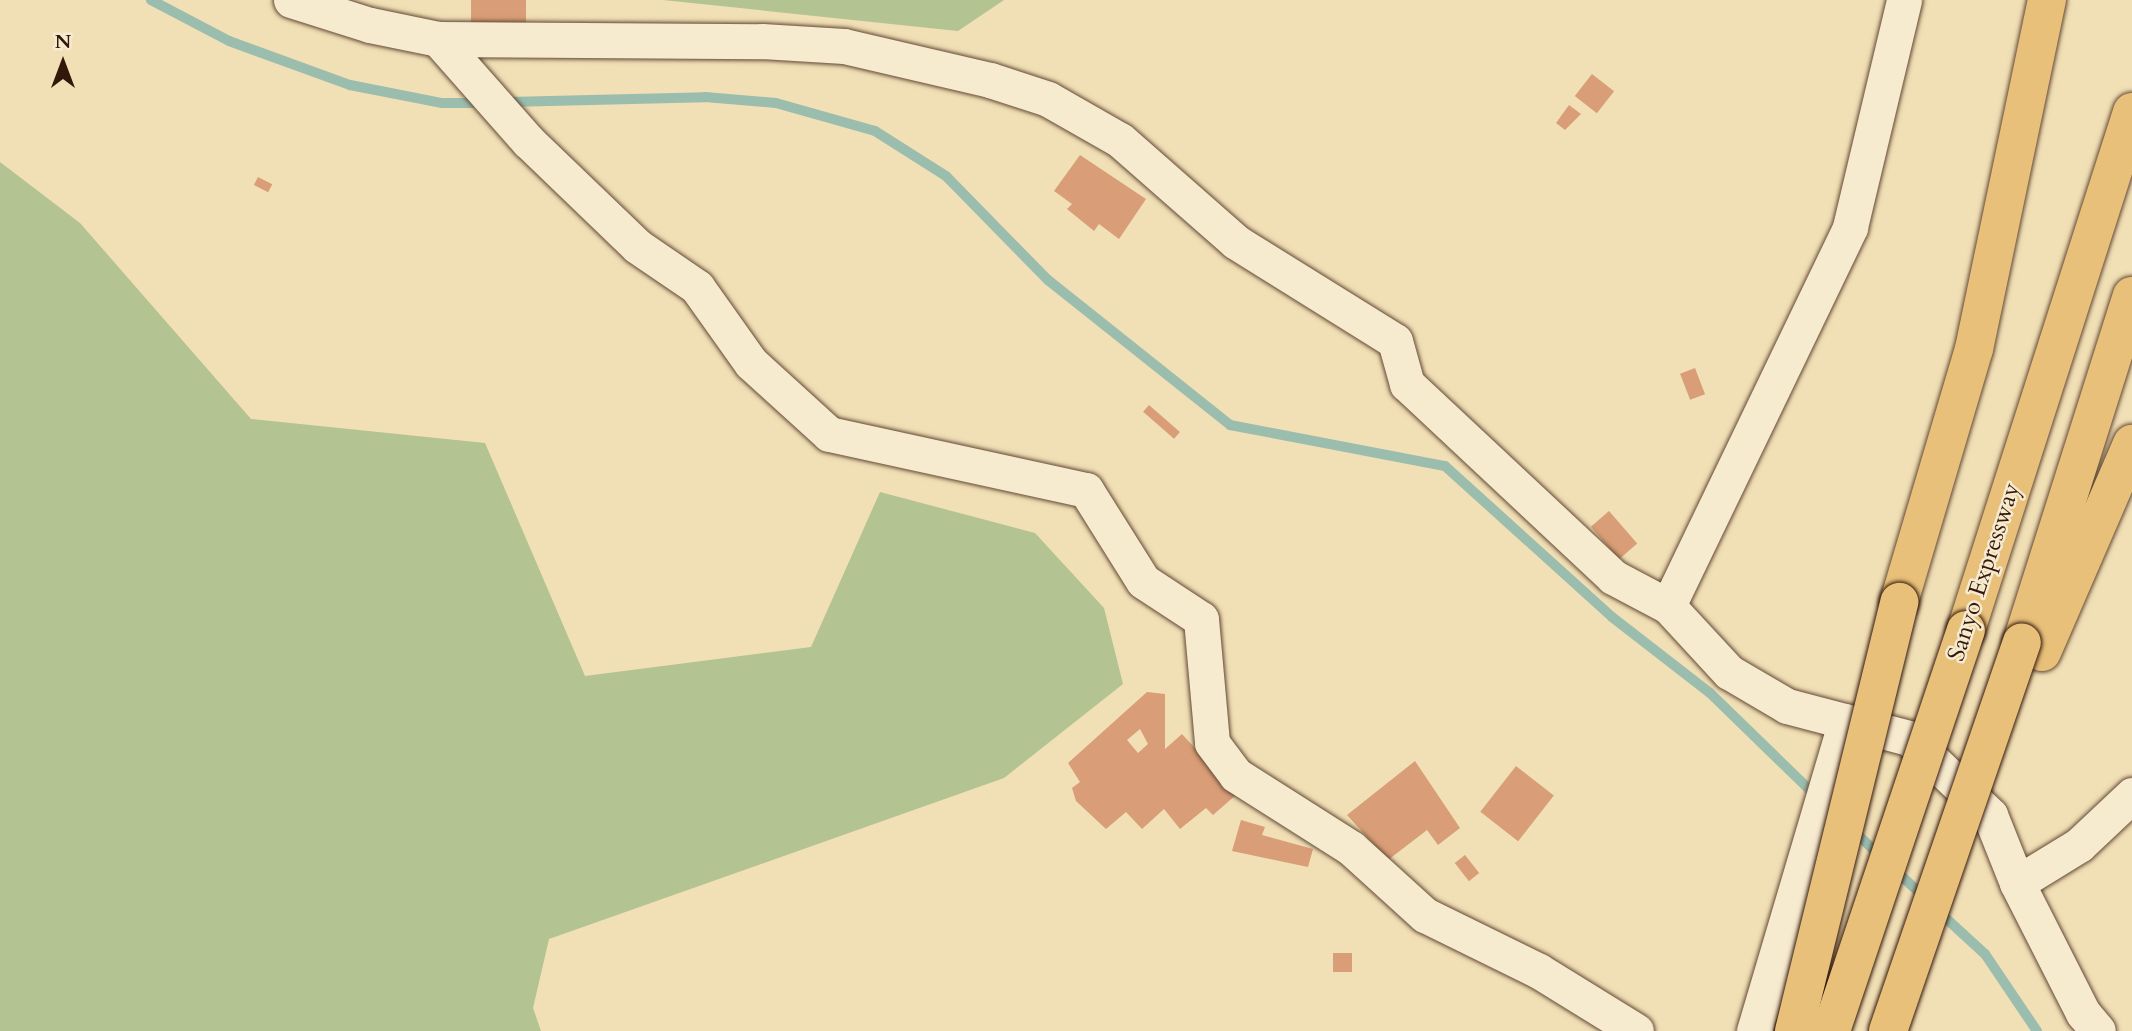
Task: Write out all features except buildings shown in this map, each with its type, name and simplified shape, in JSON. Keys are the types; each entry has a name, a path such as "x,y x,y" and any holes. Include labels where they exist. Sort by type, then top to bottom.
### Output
{"highway":[{"path":"2025,93 2029,0"},
{"path":"1794,1031 1899,602 1974,349 2025,93 2047,0"},
{"name":"Sanyo Expressway","path":"1830,1031 1966,630 2132,112"},
{"path":"2032,647 2132,296"},
{"path":"1888,1031 1959,822 2032,647 2132,444"}],"street":[{"path":"291,0 370,25 438,39 762,41 844,46 990,80 1048,99 1120,140 1236,242 1395,341 1407,384 1613,577 1668,606 1729,672 1787,706 1909,738 1990,815 2017,883 2083,1013 2098,1031"},
{"path":"1668,606 1850,227 1904,0"},
{"path":"438,39 528,141 637,246 697,287 751,363 829,435 1086,490 1143,581 1201,619 1212,743 1236,775 1351,848 1426,915 1539,971 1636,1031"},
{"path":"1754,1031 1846,721"},
{"path":"2017,883 2079,845 2132,795"}],"green space":[{"path":"663,0 1004,0 958,31"},
{"path":"0,162 80,223 251,419 485,443 585,676 811,647 880,492 1035,533 1104,608 1123,684 1004,778 549,939 533,1008 541,1031 0,1031"}],"waterway":[{"path":"151,0 229,41 350,85 442,103 481,103"},
{"path":"507,102 705,97 776,103 875,131 946,176 1048,280 1230,425 1445,466 1612,617 1710,693 1815,795"},
{"path":"1852,829 1882,858"},
{"path":"1895,870 1925,898"},
{"path":"1938,911 1985,954 2037,1031"}]}
